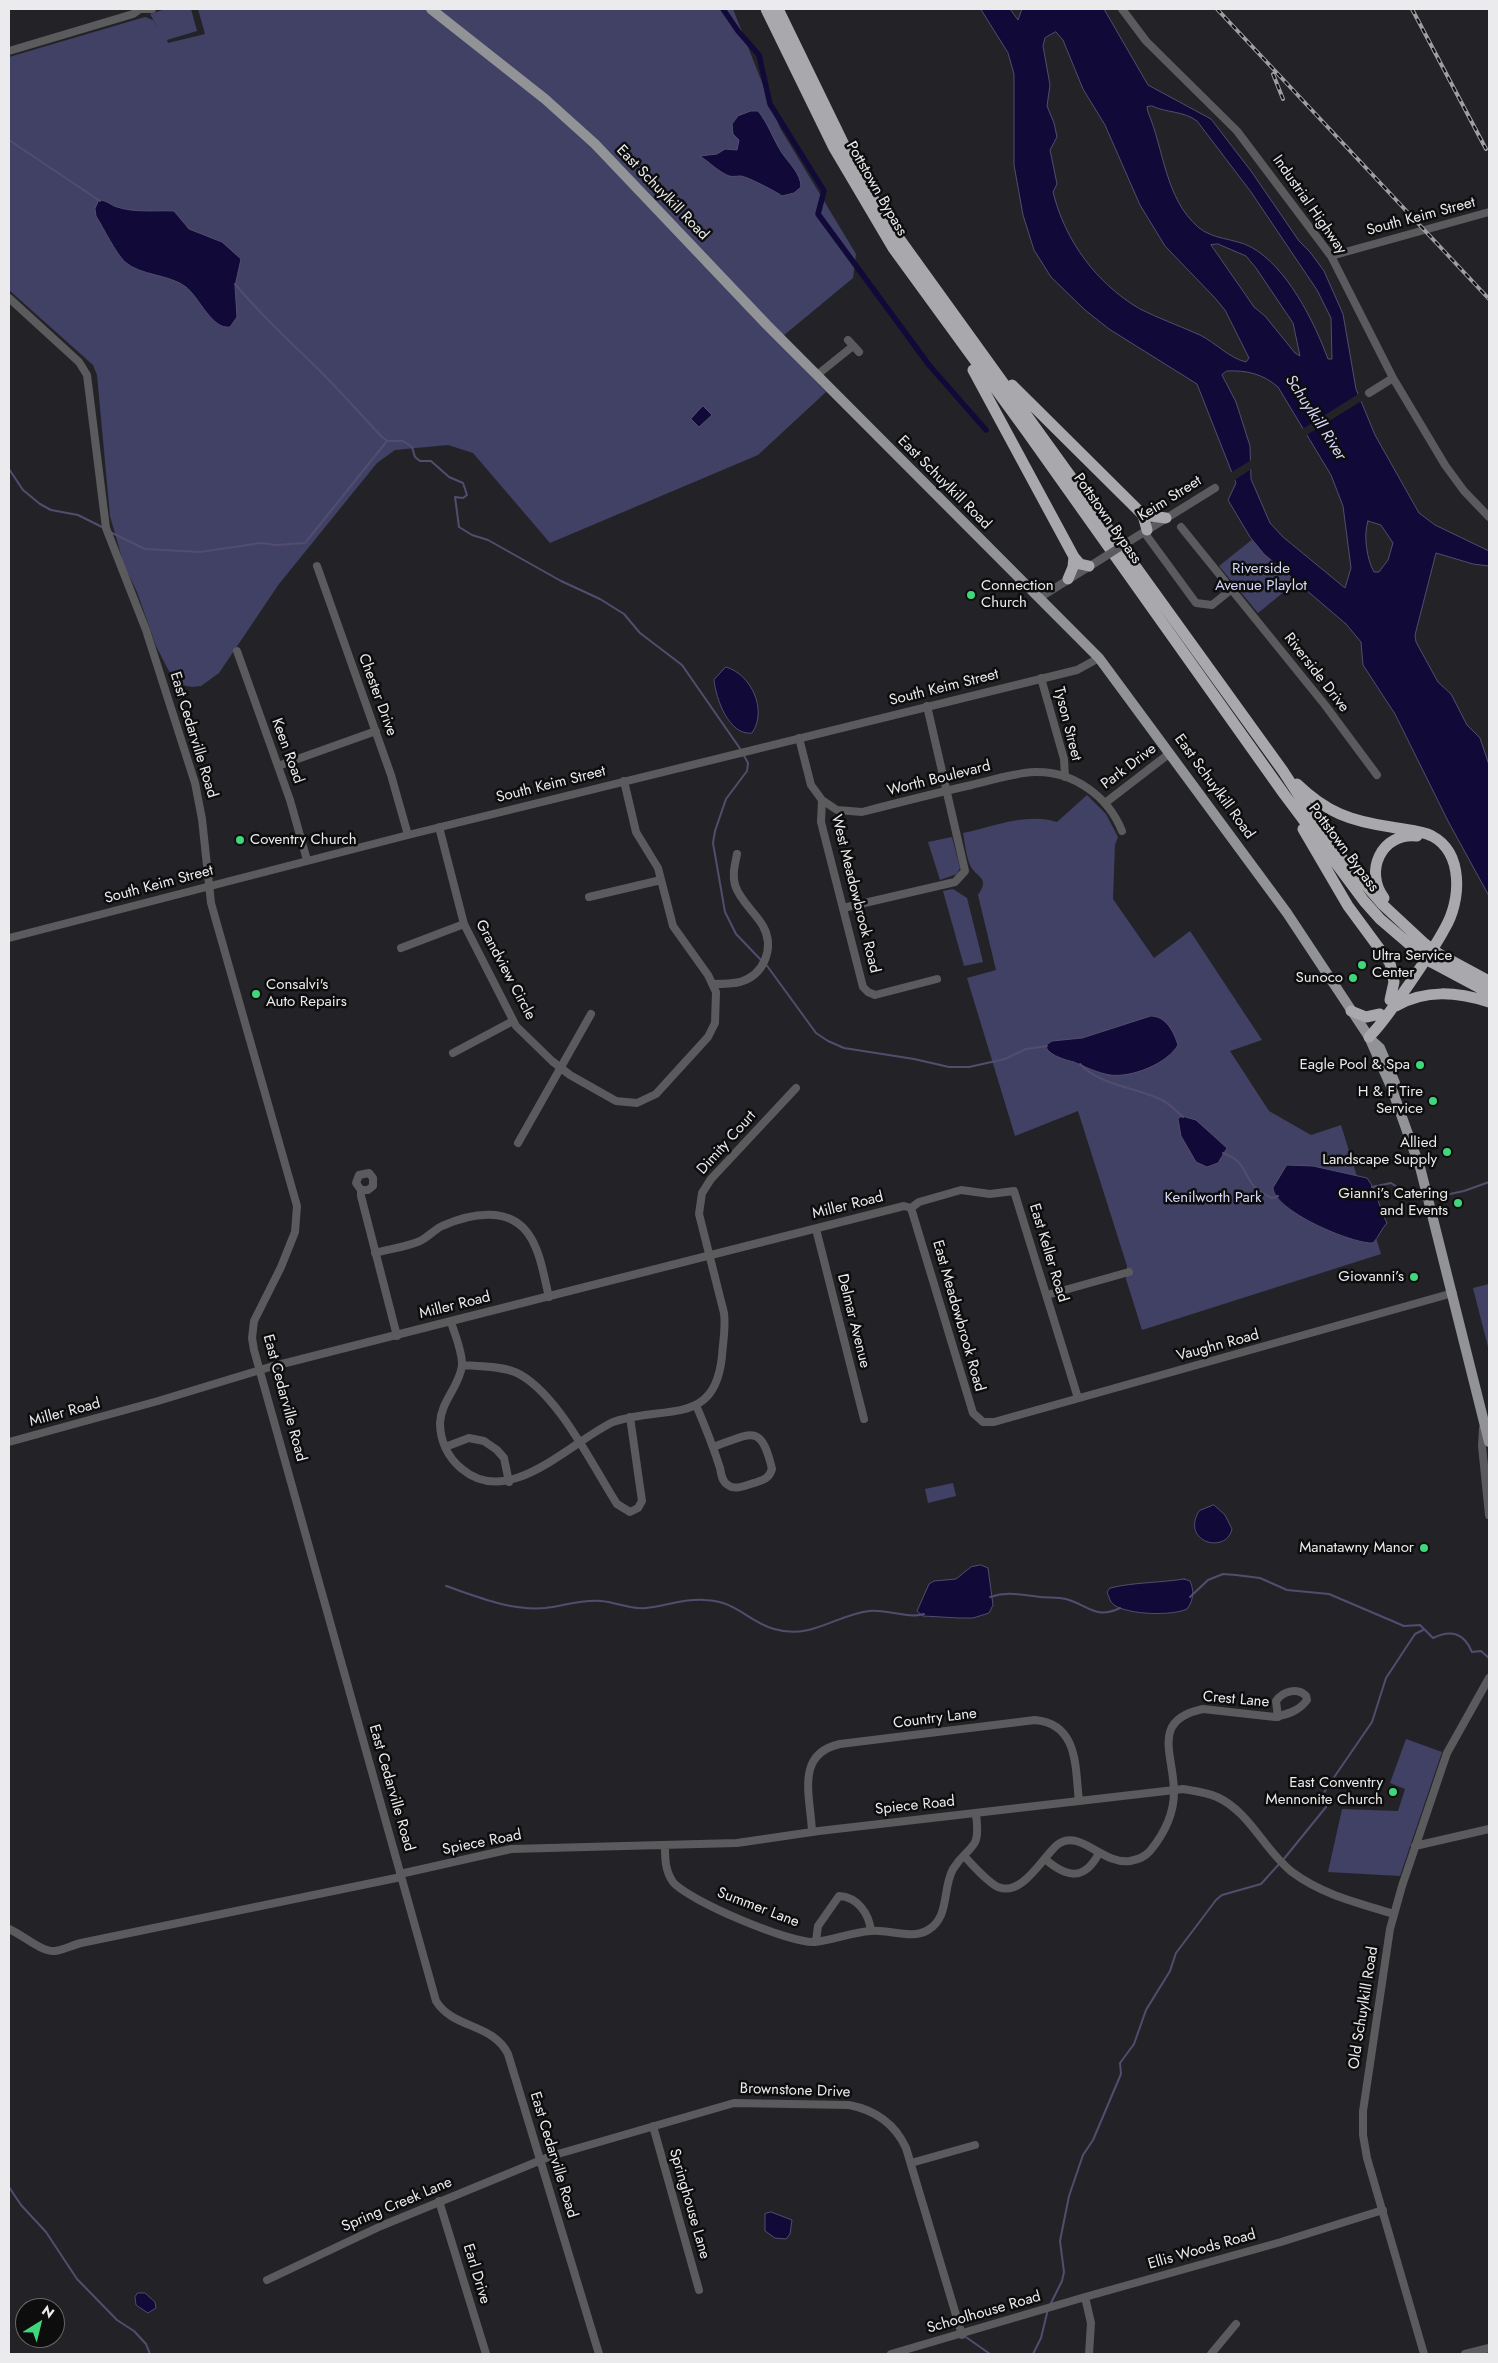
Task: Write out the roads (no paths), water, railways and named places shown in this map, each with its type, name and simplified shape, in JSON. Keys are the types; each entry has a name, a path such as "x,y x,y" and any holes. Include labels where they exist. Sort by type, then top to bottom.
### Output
{"highway":[{"name":"Pottstown Bypass","path":"766,9 851,179 893,248 953,333 1027,432 1284,794 1364,901 1380,919 1489,993"},
{"name":"Pottstown Bypass","path":"778,9 848,153 883,216 1283,771 1331,845 1420,947"},
{"path":"934,287 1015,388 1143,515 1166,518"},
{"path":"953,333 1074,557 1080,564 1089,566"},
{"path":"1143,515 1145,531"},
{"path":"1068,579 1073,568 1074,557"},
{"path":"1283,771 1309,796 1333,812 1359,822 1428,834 1439,840 1451,855 1456,881 1454,901 1448,923 1369,1037"},
{"path":"1284,794 1334,885 1390,963 1394,977 1391,1004"},
{"path":"1369,1037 1380,1014 1391,1004 1395,995 1438,932 1447,911 1451,871 1441,850 1425,838 1407,836 1393,841 1381,852 1374,867 1374,878 1382,896 1420,947"},
{"name":"Pottstown Bypass","path":"1435,958 1489,981"},
{"path":"1391,1004 1431,994 1458,995 1489,1002"},
{"path":"1352,1011 1366,1017 1380,1014"}],"main road":[{"name":"East Schuylkill Road","path":"431,9 545,99 595,144 817,375 1099,658 1170,753 1287,912 1369,1037 1377,1043 1391,1070 1411,1129 1489,1442"}],"street":[{"path":"9,51 133,14 141,9 152,9"},
{"name":"Industrial Highway","path":"1122,9 1146,41 1237,131 1331,256 1393,378 1445,465 1464,491 1489,517"},
{"name":"South Keim Street","path":"1331,256 1489,212"},
{"name":"East Cedarville Road","path":"9,298 79,362 87,375 106,528 146,630 195,783 202,819 208,886 297,1206 294,1232 277,1274 254,1321 252,1338 436,2001 452,2018 489,2033 505,2047 599,2354"},
{"path":"817,375 853,346"},
{"path":"1370,392 1393,378"},
{"name":"Keim Street","path":"1039,598 1215,488"},
{"name":"Riverside Drive","path":"1181,527 1325,705 1377,775"},
{"path":"1145,531 1196,604 1212,605 1232,589"},
{"name":"Chester Drive","path":"317,566 376,731 408,835"},
{"name":"Keen Road","path":"237,651 278,766 307,860"},
{"name":"South Keim Street","path":"9,938 307,860 1085,667 1099,658"},
{"name":"Tyson Street","path":"1041,678 1064,759 1065,777"},
{"path":"843,908 953,882 965,871 927,706"},
{"path":"278,766 376,731"},
{"name":"West Meadowbrook Road","path":"799,738 811,784 822,800 821,822 863,987 875,995 938,979"},
{"name":"Park Drive","path":"1105,803 1170,753"},
{"name":"Worth Boulevard","path":"822,800 837,810 854,812 1024,773 1045,772 1065,777 1086,787 1105,803 1122,831"},
{"name":"Grandview Circle","path":"439,827 464,924 513,1021 560,1068 616,1101 630,1103 650,1098 688,1059 712,1030 716,1016 716,992 713,984 673,926 655,860 636,832 624,781"},
{"path":"713,984 742,982 755,974 765,961 768,942 764,928 741,896 734,882 737,854"},
{"path":"589,897 661,880"},
{"path":"400,948 464,924"},
{"path":"518,1143 591,1014"},
{"path":"453,1053 513,1021"},
{"name":"Dimity Court","path":"696,1405 706,1398 717,1383 725,1326 724,1313 699,1214 702,1193 711,1179 796,1088"},
{"path":"361,1190 396,1336"},
{"name":"East Keller Road","path":"911,1208 919,1202 961,1190 990,1194 1014,1191 1078,1398"},
{"name":"Miller Road","path":"9,1442 89,1421 260,1370 904,1206 911,1208"},
{"name":"East Meadowbrook Road","path":"911,1208 972,1413 978,1420 989,1423"},
{"path":"375,1252 415,1243 442,1226 482,1214 503,1216 521,1226 531,1238 537,1250 549,1297"},
{"name":"Delmar Avenue","path":"816,1229 864,1419"},
{"path":"1046,1295 1129,1272"},
{"name":"Vaughn Road","path":"989,1423 1452,1294"},
{"path":"451,1322 462,1365 459,1378 442,1412 440,1423 445,1447 453,1462 470,1476 493,1483 508,1482 524,1476 605,1426 630,1417 679,1410 696,1405 713,1446 722,1477 729,1486 741,1487 765,1479 771,1473 772,1469 764,1442 757,1436 748,1435 713,1446"},
{"path":"462,1365 505,1369 534,1383 551,1400 617,1504 626,1511 635,1511 642,1501 630,1417"},
{"path":"1484,1418 1482,1446 1489,1515"},
{"path":"445,1447 469,1438 484,1441 497,1450 504,1458 508,1482"},
{"name":"Old Schuylkill Road","path":"1424,2354 1367,2158 1362,2124 1394,1914 1447,1753 1489,1678"},
{"name":"Crest Lane","path":"1045,1858 1058,1844 1068,1840 1086,1844 1116,1861 1143,1857 1166,1828 1173,1807 1174,1790 1167,1745 1169,1733 1182,1717 1191,1711 1203,1709 1268,1718 1278,1717"},
{"name":"Country Lane","path":"812,1832 808,1777 812,1763 828,1748 840,1744 1035,1720 1056,1726 1070,1741 1079,1801"},
{"name":"Spiece Road","path":"9,1929 26,1937 42,1949 53,1951 81,1943 401,1875 511,1849 737,1843 812,1832 1174,1790 1203,1792 1226,1802 1246,1819 1278,1860 1317,1888 1339,1898 1394,1914"},
{"name":"Summer Lane","path":"666,1846 667,1870 672,1880 682,1891 745,1922 800,1940 816,1941 871,1931 916,1934 928,1930 940,1917 950,1875 974,1846 978,1836 976,1814"},
{"path":"1415,1846 1489,1829"},
{"path":"964,1856 990,1882 1006,1888 1019,1885 1045,1858 1060,1870 1075,1874 1088,1869 1099,1853"},
{"name":"Summer Lane","path":"816,1941 818,1926 839,1896 847,1897 864,1910 871,1931"},
{"name":"Brownstone Drive","path":"539,2160 734,2103 849,2105 867,2109 891,2125 902,2139 911,2163 962,2335"},
{"name":"Springhouse Lane","path":"653,2126 699,2290"},
{"path":"911,2163 975,2145"},
{"name":"Spring Creek Lane","path":"267,2280 344,2243 539,2160"},
{"name":"Earl Drive","path":"439,2202 486,2354"},
{"name":"Ellis Woods Road","path":"1085,2297 1281,2242 1383,2210"},
{"path":"1085,2297 1091,2323 1089,2354"},
{"name":"Schoolhouse Road","path":"892,2354 962,2335 1085,2297"},
{"path":"1210,2354 1236,2324"},
{"path":"1464,2354 1489,2348"}],"water":[{"name":"Schuylkill River","path":"981,9 1010,9 1018,20 1022,9 1104,9 1148,85 1211,119 1251,171 1299,241 1324,271 1343,314 1356,389 1375,435 1419,513 1435,525 1489,551 1489,566 1473,564 1436,553 1415,635 1416,642 1438,682 1451,694 1467,725 1480,738 1489,765 1489,896 1448,821 1395,714 1363,665 1361,642 1346,624 1264,554 1250,537 1228,500 1236,483 1197,384 1109,329 1085,310 1051,277 1034,250 1023,215 1014,165 1014,74 1008,53","holes":["1056,32 1063,40 1083,89 1105,125 1140,205 1165,246 1225,310 1249,358 1246,362 1234,357 1206,338 1148,313 1124,299 1097,274 1074,244 1058,210 1053,192 1057,184 1050,150 1057,137 1047,106 1050,85 1043,46 1045,38","1152,106 1181,114 1197,121 1251,192 1317,290 1331,318 1332,359 1328,359 1315,328 1298,296 1264,256 1244,244 1217,237 1204,231 1187,215 1172,188 1147,107","1218,244 1246,256 1256,268 1293,323 1300,356 1295,353 1265,316 1254,307 1211,245","1227,371 1241,371 1254,374 1267,379 1278,387 1331,475 1343,506 1351,568 1345,588 1283,537 1270,523 1251,479 1250,446 1236,402 1222,375","1368,521 1381,525 1393,543 1388,560 1379,572 1374,572 1369,561 1366,533"]},
{"path":"751,111 758,111 762,116 782,153 797,173 801,187 794,193 782,196 745,177 729,176 700,156 717,154 725,149 737,150 739,140 733,134 732,124 738,116"},
{"path":"99,200 131,210 174,211 189,229 222,242 241,259 235,286 237,317 230,327 223,327 217,323 186,287 172,280 139,270 125,262 96,216 95,209"},
{"path":"703,406 712,415 699,427 691,419"},
{"path":"726,667 743,677 754,694 758,714 757,724 752,733 737,729 730,723 721,706 714,680"},
{"path":"1151,1016 1161,1019 1169,1026 1178,1045 1166,1058 1138,1072 1118,1075 1105,1074 1052,1054 1047,1049 1046,1045 1052,1041 1082,1038"},
{"path":"1182,1116 1196,1120 1227,1148 1218,1163 1207,1167 1196,1162 1181,1136 1178,1119"},
{"path":"1287,1165 1313,1166 1367,1178 1374,1189 1387,1223 1375,1241 1373,1243 1363,1242 1332,1232 1300,1216 1286,1206 1277,1197 1273,1188"},
{"path":"1214,1505 1225,1515 1232,1529 1228,1537 1222,1542 1214,1543 1200,1537 1195,1531 1195,1522 1199,1511"},
{"path":"981,1565 988,1568 993,1605 989,1613 973,1618 959,1618 923,1616 917,1611 929,1584 934,1581 956,1579 971,1567"},
{"path":"1184,1579 1190,1581 1191,1584 1193,1595 1191,1602 1187,1609 1171,1613 1140,1613 1130,1611 1114,1605 1107,1592 1110,1588 1119,1586"},
{"path":"771,2212 792,2220 790,2234 786,2239 775,2238 765,2231 765,2214"},
{"path":"138,2293 145,2293 155,2302 156,2308 148,2313 136,2305 135,2297"}],"waterway":[{"path":"723,9 738,31 759,55 770,104 824,191 818,214 929,365 986,430"},
{"path":"9,140 100,201"},
{"path":"235,284 382,437 387,441 403,441 412,447 415,457 420,461 431,461 449,477 463,483 467,495 463,498 455,497 459,527 472,535 488,540 561,581 600,599 624,614 640,633 682,665 741,750"},
{"path":"110,532 145,549 200,552 261,543 276,545 305,543 387,441"},
{"path":"9,469 23,490 40,504 51,510 78,515 104,528"},
{"path":"743,754 748,763 747,771 726,799 713,843 725,912 736,934 761,960"},
{"path":"765,963 816,1033 844,1048 914,1059 949,1067 969,1067 1005,1059 1026,1049 1047,1046"},
{"path":"1080,1064 1088,1071 1108,1082 1162,1100 1183,1117"},
{"path":"1223,1153 1239,1162 1256,1189 1272,1198 1278,1196"},
{"path":"1431,1198 1464,1191 1489,1182"},
{"path":"1372,1187 1391,1183 1408,1194 1424,1200"},
{"path":"1190,1597 1208,1580 1223,1574 1260,1578 1287,1590 1329,1594 1404,1626 1420,1625 1433,1638 1451,1633 1461,1637 1472,1652 1481,1651 1489,1658"},
{"path":"446,1586 482,1599 532,1608 594,1601 640,1608 690,1600 716,1601 734,1608 774,1629 788,1632 812,1629 857,1613 869,1611 912,1615 924,1614"},
{"path":"990,1597 1009,1594 1063,1598 1098,1612 1120,1608"},
{"path":"1283,1860 1326,1807 1324,1793 1372,1722 1386,1678 1415,1634 1423,1630"},
{"path":"1050,2305 1062,2281 1064,2272 1060,2241 1069,2196 1083,2155 1093,2140 1121,2074 1120,2063 1134,2044 1146,2010 1170,1971 1176,1953 1216,1900 1222,1895 1261,1884 1280,1863"},
{"path":"9,2187 21,2205 46,2232 77,2279 117,2320 134,2331 146,2344 150,2354"},
{"path":"1033,2354 1041,2338 1048,2309"},
{"path":"963,2335 990,2354"}],"railway":[{"path":"1217,9 1489,299"},
{"path":"1412,9 1486,149"},
{"path":"1273,74 1283,99"}],"place":[{"name":"Connection Church","path":"971,595"},
{"name":"Coventry Church","path":"240,840"},
{"name":"Ultra Service Center","path":"1362,965"},
{"name":"Sunoco","path":"1353,978"},
{"name":"Consalvi's Auto Repairs","path":"256,994"},
{"name":"Eagle Pool & Spa","path":"1420,1065"},
{"name":"H & F Tire Service","path":"1433,1101"},
{"name":"Allied Landscape Supply","path":"1447,1152"},
{"name":"Gianni’s Catering and Events","path":"1458,1203"},
{"name":"Giovanni’s","path":"1414,1277"},
{"name":"Manatawny Manor","path":"1424,1548"},
{"name":"East Conventry Mennonite Church","path":"1393,1792"}],"park label":[{"name":"Riverside Avenue Playlot","path":"1261,578"},
{"name":"Kenilworth Park","path":"1213,1198"}]}
